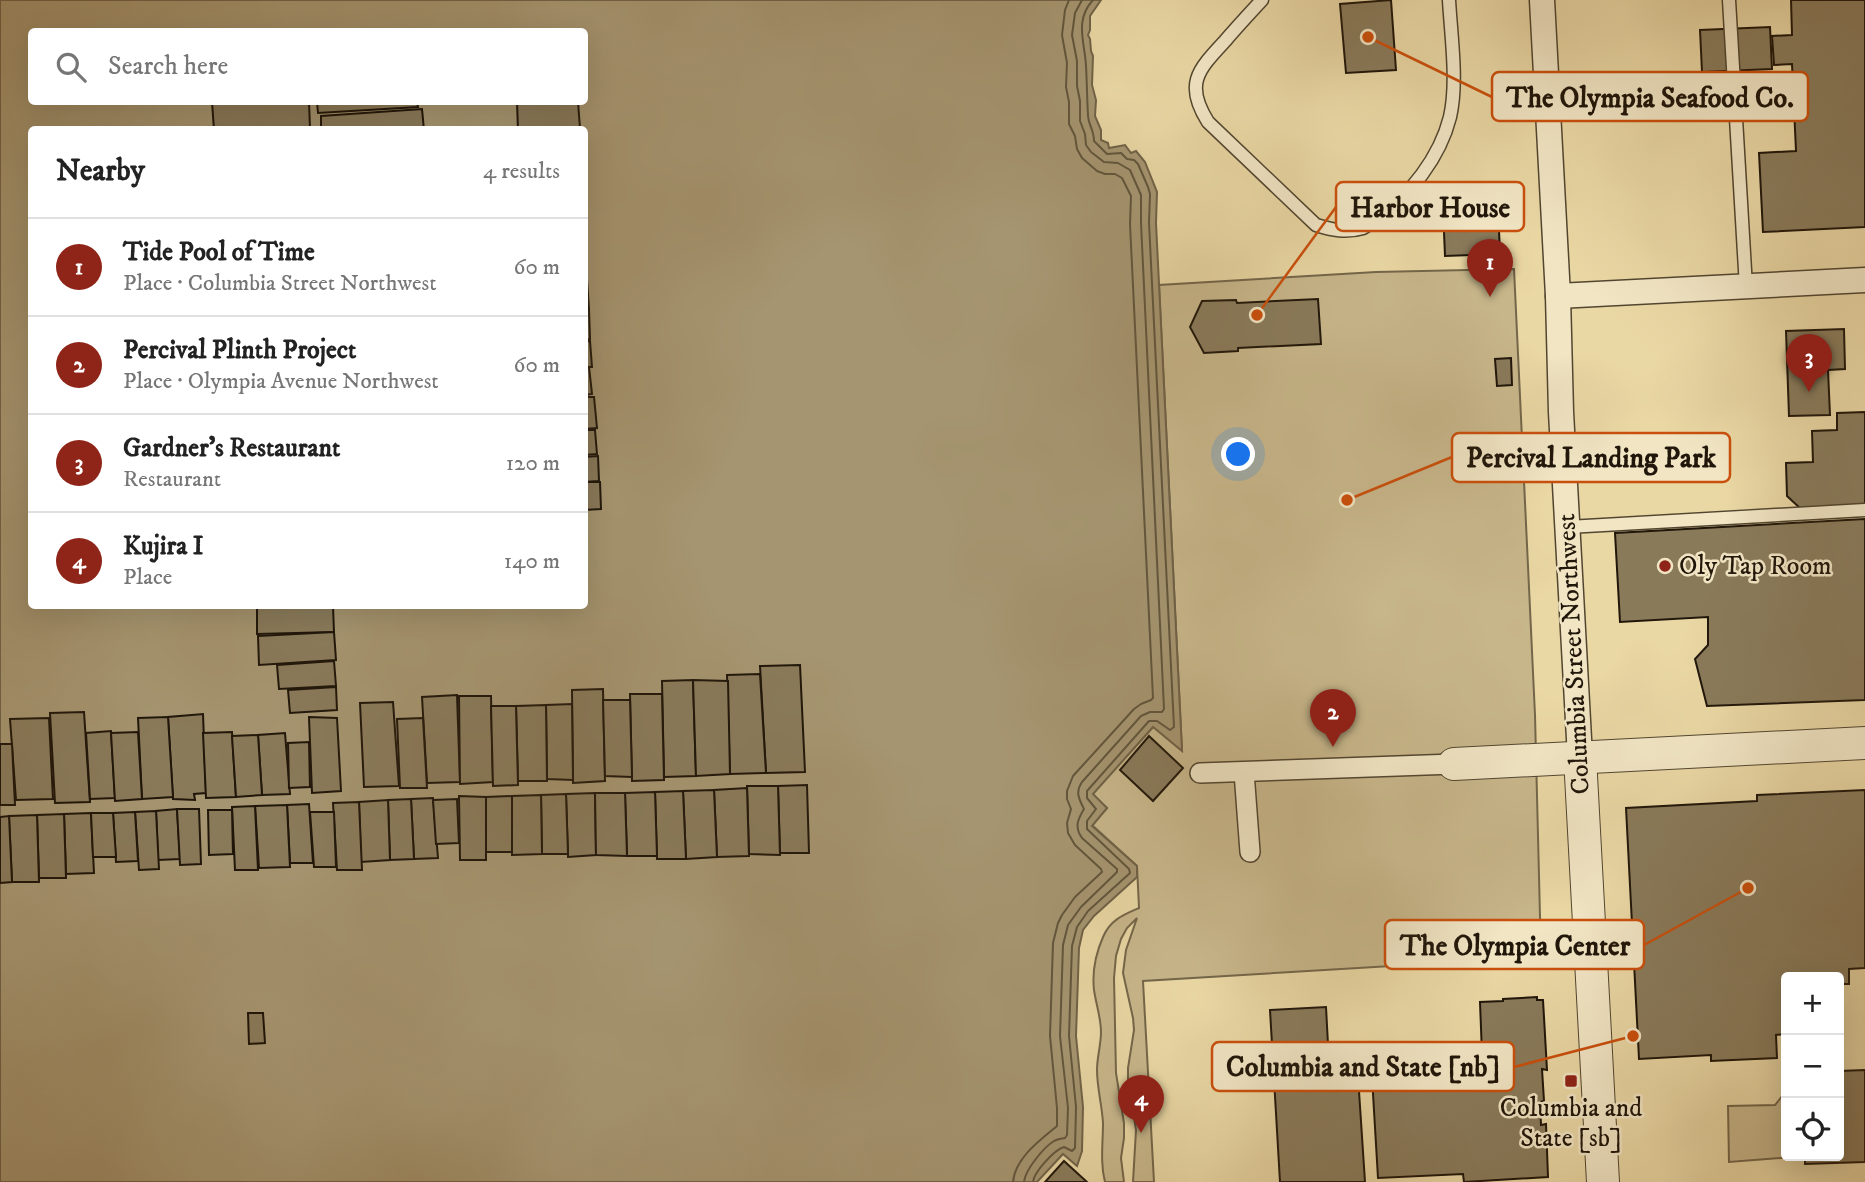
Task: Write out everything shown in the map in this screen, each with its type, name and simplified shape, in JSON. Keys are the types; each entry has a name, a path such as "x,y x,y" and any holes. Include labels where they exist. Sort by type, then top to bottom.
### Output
{"street":[{"name":"Columbia Street Northwest","path":"1542,0 1603,1182"},
{"path":"1558,296 1865,280"},
{"path":"1200,773 1454,764 1865,743"},
{"path":"1244,772 1250,852"}],"lane":[{"path":"1262,0 1204,64 1197,76 1195,90 1199,107 1208,122 1316,225 1339,232 1364,228 1392,208 1429,164 1442,140 1450,118 1454,93 1449,0"},
{"path":"1729,0 1746,287"},
{"path":"1565,471 1622,468"},
{"path":"1568,527 1865,510"}],"shaded area":[{"path":"1514,269 1535,715 1541,957 1143,981 1154,1182 1133,1182 1136,1130 1128,1068 1134,1030 1123,973 1126,950 1137,918 1121,939 1114,978 1116,1073 1124,1123 1121,1158 1124,1182 1105,1182 1102,1160 1103,1123 1097,1070 1101,1027 1094,990 1094,970 1109,926 1139,908 1137,866 1092,825 1107,808 1092,794 1154,726 1182,750 1159,285 1376,272"},
{"path":"1781,1098 1781,1158 1729,1162 1728,1106 1775,1105"}],"water":[{"path":"0,0 1101,0 1090,16 1088,35 1093,56 1095,116 1101,130 1101,140 1108,143 1109,148 1125,145 1131,153 1136,151 1145,162 1157,192 1156,223 1182,751 1153,727 1093,794 1107,808 1092,826 1137,866 1137,877 1094,916 1083,930 1079,948 1076,1036 1083,1107 1082,1151 1077,1166 1063,1154 1037,1182 0,1182"}],"building":[{"path":"1391,0 1396,70 1346,73 1340,4"},
{"path":"1791,0 1865,0 1865,227 1763,232 1759,153 1796,151 1792,64 1774,65 1772,36 1792,35"},
{"path":"1770,27 1772,69 1702,72 1700,30"},
{"path":"212,105 309,105 310,126 214,126"},
{"path":"317,105 418,107 318,113"},
{"path":"517,105 578,105 580,126 518,126"},
{"path":"422,109 424,126 321,126 321,116"},
{"path":"1498,206 1500,254 1445,256 1443,208"},
{"path":"1318,299 1321,344 1238,348 1238,351 1204,353 1190,327 1202,301 1236,300 1237,303"},
{"path":"588,310 590,339 588,339"},
{"path":"1844,329 1845,369 1828,370 1830,415 1789,416 1786,331"},
{"path":"590,341 592,367 588,367"},
{"path":"1511,358 1512,385 1497,386 1495,359"},
{"path":"588,367 592,394 588,394"},
{"path":"588,397 594,397 597,428 588,429"},
{"path":"1865,412 1865,507 1802,510 1787,496 1786,463 1813,462 1812,431 1837,430 1837,413"},
{"path":"588,430 595,430 597,454 588,455"},
{"path":"598,456 599,481 588,482 588,457"},
{"path":"588,482 600,482 601,509 588,510"},
{"path":"1865,519 1865,700 1707,706 1695,659 1708,645 1708,617 1620,622 1615,533"},
{"path":"257,609 333,609 334,632 257,634"},
{"path":"334,632 336,660 259,665 258,636"},
{"path":"334,661 336,686 279,689 277,665"},
{"path":"800,665 805,772 766,773 760,666"},
{"path":"760,674 766,773 730,774 727,675"},
{"path":"693,680 696,776 664,777 662,681"},
{"path":"693,680 728,681 730,774 696,776"},
{"path":"336,687 337,710 290,713 288,690"},
{"path":"603,689 605,781 573,783 572,690"},
{"path":"630,694 662,694 664,780 632,781"},
{"path":"457,695 460,782 427,783 422,697"},
{"path":"459,696 491,696 493,782 460,784"},
{"path":"603,700 630,700 632,777 605,776"},
{"path":"393,702 399,786 364,787 360,703"},
{"path":"572,704 573,780 547,779 546,705"},
{"path":"546,705 547,781 518,781 516,706"},
{"path":"491,706 516,706 518,785 493,786"},
{"path":"84,712 90,802 55,803 50,713"},
{"path":"203,714 206,793 194,794 195,800 173,799 168,717"},
{"path":"168,717 173,797 142,799 138,718"},
{"path":"309,717 337,718 341,791 312,793"},
{"path":"49,718 53,799 16,800 10,719"},
{"path":"423,718 427,788 400,788 397,719"},
{"path":"111,731 115,798 90,799 86,733"},
{"path":"138,732 142,799 115,801 111,733"},
{"path":"232,732 236,797 206,798 203,733"},
{"path":"285,733 290,794 262,795 258,735"},
{"path":"258,735 262,795 236,797 232,736"},
{"path":"1149,736 1183,768 1153,801 1120,770"},
{"path":"309,742 310,787 289,788 288,743"},
{"path":"0,744 12,744 15,805 0,805"},
{"path":"807,785 809,853 780,853 778,786"},
{"path":"747,786 778,786 780,855 749,854"},
{"path":"747,788 749,856 717,857 714,790"},
{"path":"714,790 717,857 686,859 683,791"},
{"path":"1865,790 1865,968 1849,969 1849,984 1844,984 1844,972 1781,972 1781,1034 1776,1035 1777,1058 1711,1061 1711,1055 1639,1059 1626,808 1757,801 1757,795"},
{"path":"683,791 686,859 657,859 655,792"},
{"path":"655,792 657,856 627,856 625,793"},
{"path":"595,793 596,855 568,857 566,794"},
{"path":"595,793 625,793 627,856 596,855"},
{"path":"566,794 568,854 542,854 541,795"},
{"path":"541,795 542,854 512,855 512,796"},
{"path":"459,796 486,797 486,860 460,860"},
{"path":"512,796 512,852 486,852 486,797"},
{"path":"433,798 438,858 414,859 411,799"},
{"path":"411,799 414,859 390,860 388,800"},
{"path":"457,799 459,843 436,844 433,800"},
{"path":"388,800 390,860 361,862 359,802"},
{"path":"359,802 362,870 337,870 333,803"},
{"path":"309,804 313,863 290,863 287,805"},
{"path":"287,805 290,867 259,868 255,806"},
{"path":"255,806 258,870 235,870 232,807"},
{"path":"177,809 180,859 158,860 156,811"},
{"path":"177,809 199,809 201,864 180,865"},
{"path":"208,810 232,810 233,854 209,855"},
{"path":"156,811 159,869 139,870 135,812"},
{"path":"135,812 138,861 116,862 113,813"},
{"path":"310,812 334,812 336,867 314,867"},
{"path":"91,813 94,873 66,874 64,814"},
{"path":"91,813 113,813 116,857 93,857"},
{"path":"64,814 66,878 39,878 37,815"},
{"path":"37,815 39,882 12,882 9,816"},
{"path":"9,816 12,882 0,883 0,817"},
{"path":"1537,997 1537,1000 1543,1000 1547,1070 1542,1069 1544,1101 1540,1102 1541,1125 1546,1124 1548,1177 1464,1182 1463,1174 1378,1178 1371,1060 1482,1054 1480,1002"},
{"path":"1326,1007 1329,1063 1357,1061 1365,1182 1280,1182 1270,1010"},
{"path":"248,1013 263,1013 265,1043 249,1044"},
{"path":"1865,1070 1865,1162 1805,1164 1805,1161 1844,1161 1844,1071"},
{"path":"1064,1161 1087,1182 1045,1182"}],"place":[{"name":"The Olympia Seafood Co.","path":"1368,37"},
{"name":"Tide Pool of Time","path":"1490,297"},
{"name":"Harbor House","path":"1257,315"},
{"name":"Gardner's Restaurant","path":"1809,392"},
{"name":"Percival Landing Park","path":"1347,500"},
{"name":"Oly Tap Room","path":"1665,566"},
{"name":"Percival Plinth Project","path":"1333,747"},
{"name":"The Olympia Center","path":"1748,888"},
{"name":"Columbia and State [nb]","path":"1633,1036"},
{"name":"Columbia and State [sb]","path":"1571,1081"},
{"name":"Kujira I","path":"1141,1133"}]}
